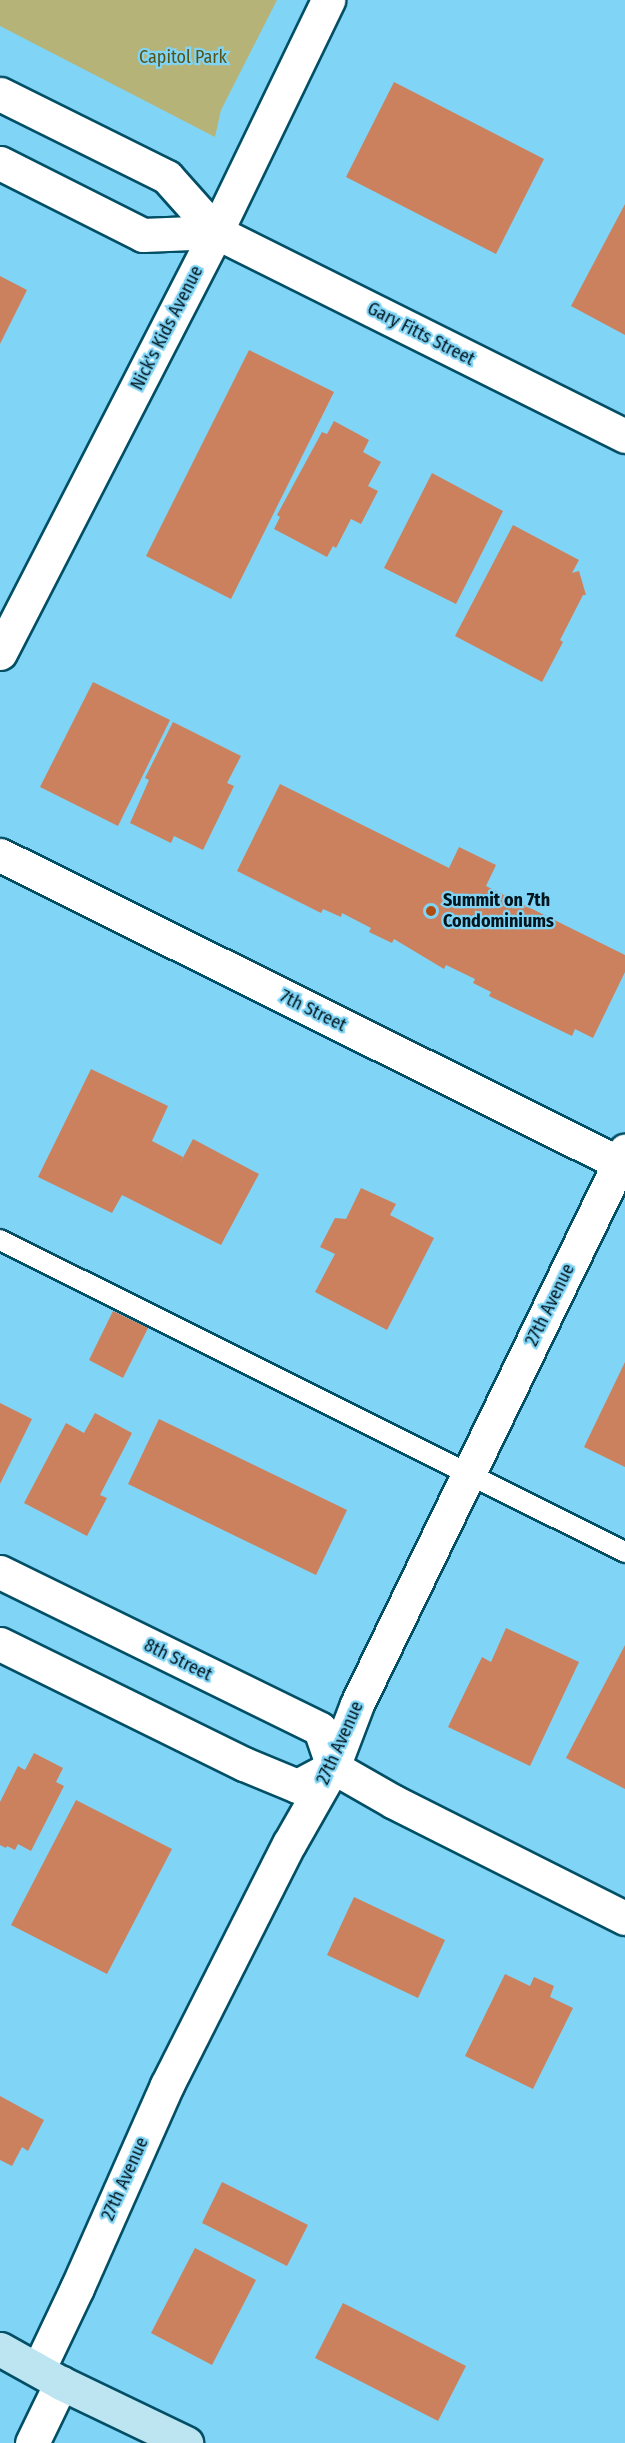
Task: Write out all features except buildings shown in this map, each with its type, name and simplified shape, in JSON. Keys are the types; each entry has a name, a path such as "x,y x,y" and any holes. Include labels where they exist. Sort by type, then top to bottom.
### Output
{"main road":[{"path":"0,2349 186,2443"}],"street":[{"name":"Nick's Kids Avenue","path":"0,653 216,232 328,0"},
{"name":"Gary Fitts Street","path":"0,94 167,177 216,232 625,436"},
{"name":"Gary Fitts Street","path":"0,163 143,235 216,232"},
{"name":"7th Street","path":"0,855 623,1160"},
{"name":"27th Avenue","path":"32,2443 50,2375 166,2085 289,1844 333,1767 357,1704 623,1160"},
{"name":"8th Street","path":"0,1572 320,1729 333,1767"},
{"path":"0,1644 244,1764 297,1786 333,1767 394,1803 625,1918"}],"lane":[{"path":"0,1240 625,1552"}],"green space":[{"name":"Capitol Park","path":"0,0 277,0 221,110 215,137 0,26"}],"place":[{"name":"Summit on 7th Condominiums","path":"431,911"}]}
